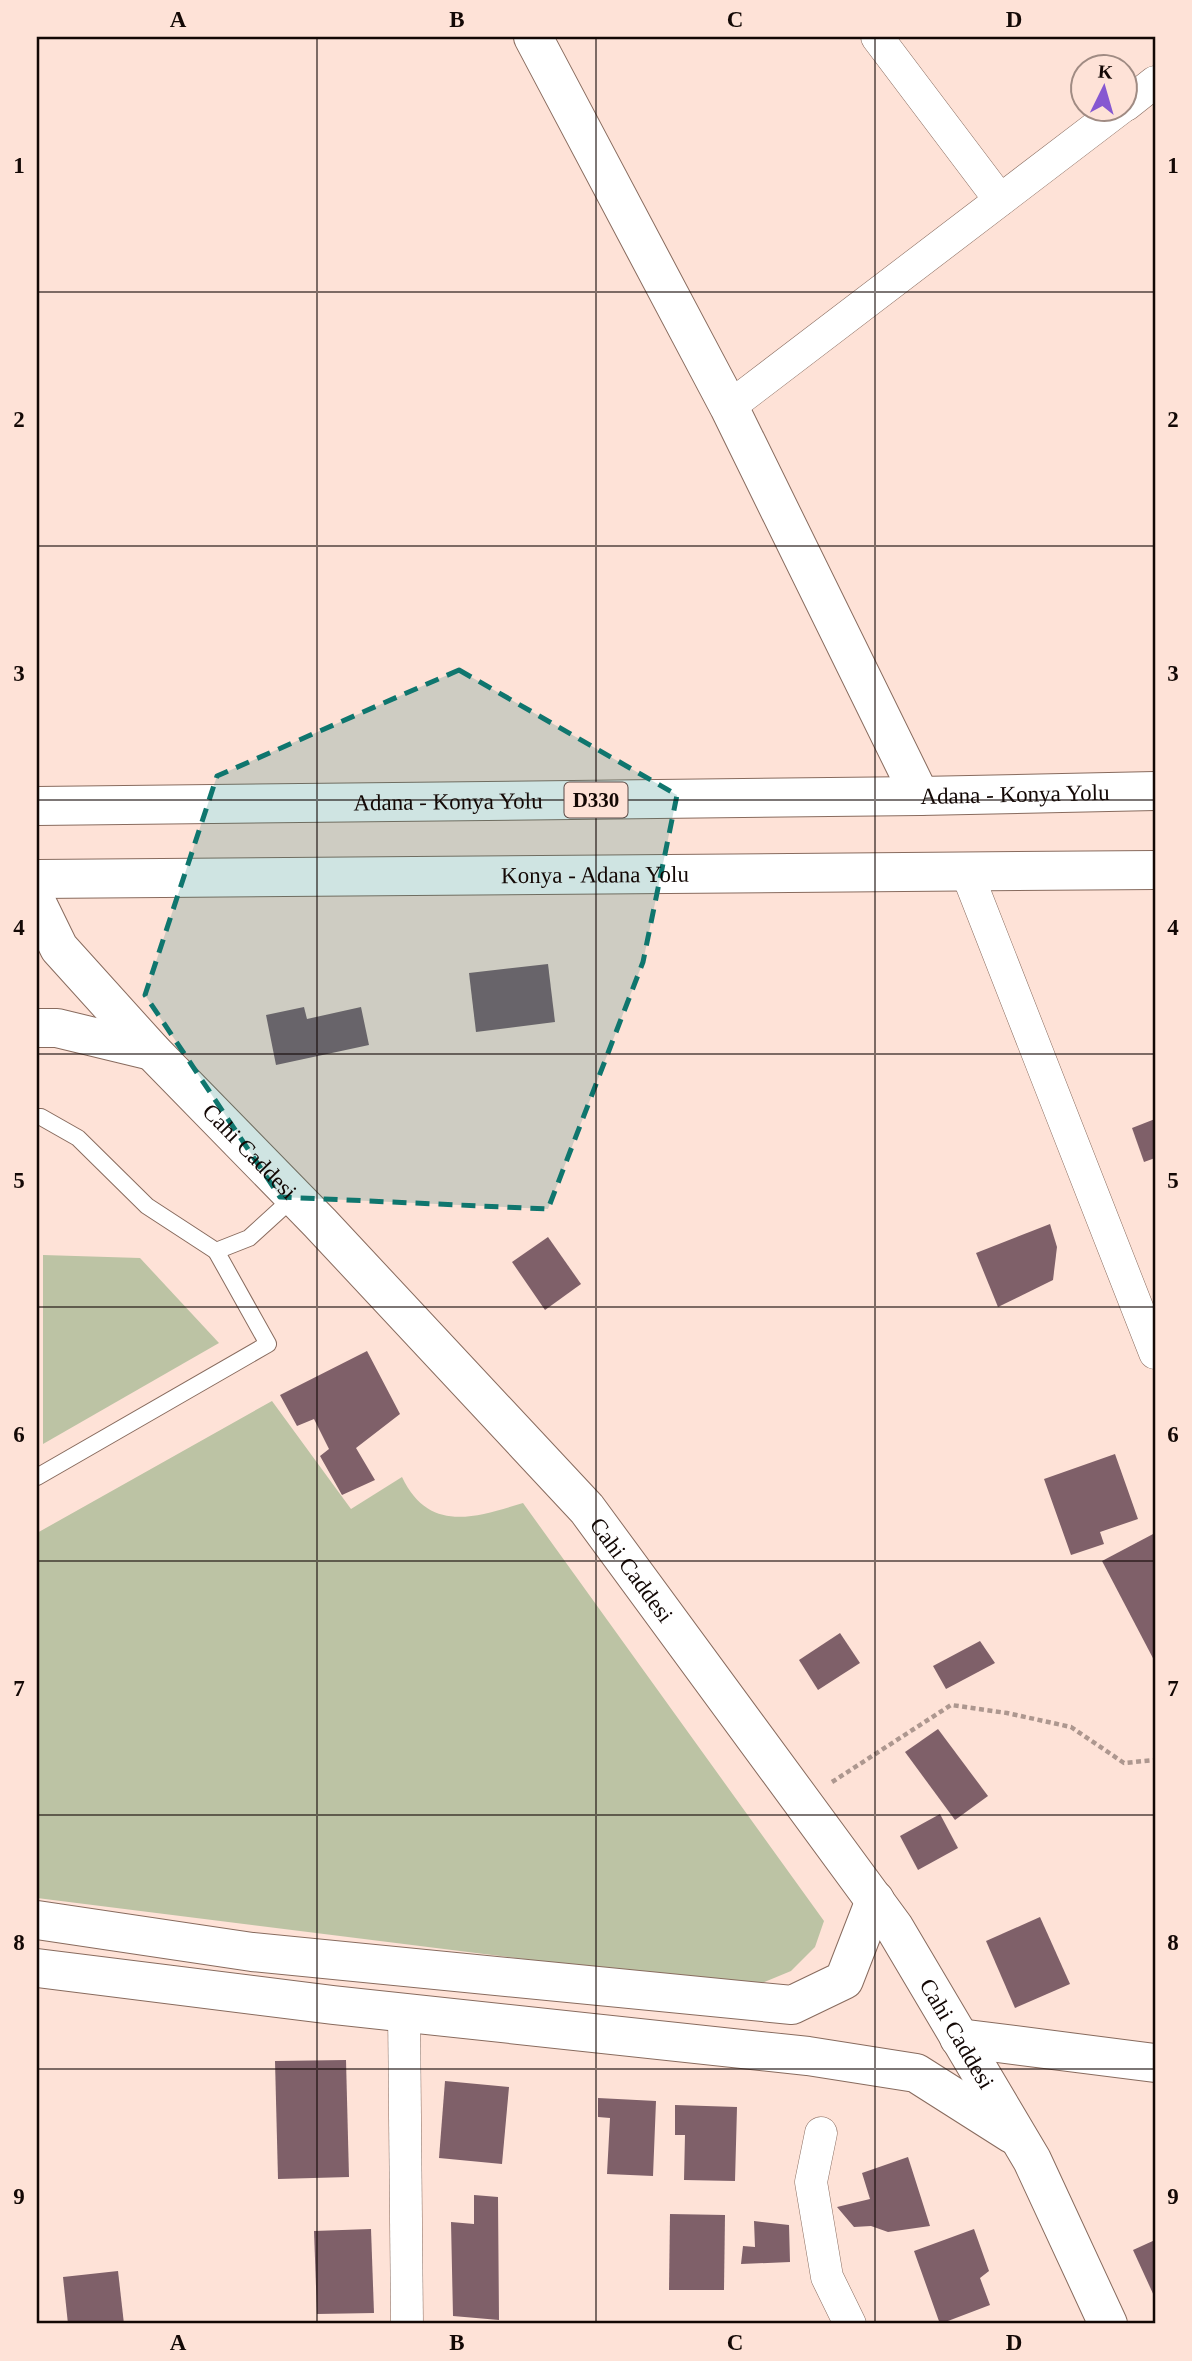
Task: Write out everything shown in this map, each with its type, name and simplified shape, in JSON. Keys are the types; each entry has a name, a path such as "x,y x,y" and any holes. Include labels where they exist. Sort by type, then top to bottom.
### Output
{"main road":[{"path":"533,37 729,407 920,796"},
{"name":"Adana - Konya Yolu","path":"37,806 920,796 1155,790"},
{"name":"Konya - Adana Yolu","path":"37,879 1155,870"},
{"name":"Cahi Caddesi","path":"37,902 48,955 152,1051 294,1197 587,1509 894,1927 1032,2160 1098,2322"},
{"path":"37,1028 57,1028 152,1051"},
{"path":"37,1920 252,1952 792,2005 844,1980 875,1900"},
{"path":"37,1968 808,2056 916,2073 1019,2138"},
{"path":"959,2038 1155,2063"}],"street":[{"path":"877,37 1000,200"},
{"path":"729,407 1103,122"},
{"path":"967,873 1155,1353"},
{"path":"404,2012 407,2324"},
{"path":"821,2133 811,2182 827,2277 850,2324"}],"lane":[{"path":"37,1117 78,1138 147,1206 216,1251 268,1344 37,1477"},
{"path":"216,1251 249,1238 294,1197"}],"path":[{"path":"802,1801 951,1705 1007,1713 1071,1727 1124,1763 1155,1760"}],"highlighted area":[{"path":"459,670 677,795 643,962 548,1209 280,1197 145,995 217,776"}],"green space":[{"path":"43,1255 140,1258 219,1343 43,1444"},
{"path":"272,1401 351,1509 402,1477 413,1495 425,1507 439,1514 470,1516 523,1503 824,1921 815,1947 791,1971 762,1983 619,1971 37,1898 37,1533"}],"building":[{"path":"548,964 555,1022 476,1032 469,973"},
{"path":"304,1007 307,1019 361,1007 369,1045 276,1065 266,1015"},
{"path":"1155,1119 1155,1158 1144,1162 1132,1128"},
{"path":"1050,1224 1057,1247 1053,1280 998,1307 976,1253"},
{"path":"548,1237 581,1284 545,1310 512,1262"},
{"path":"367,1351 400,1414 356,1448 375,1480 342,1495 320,1456 329,1449 314,1419 297,1426 280,1395"},
{"path":"1115,1454 1138,1519 1100,1532 1104,1544 1071,1555 1044,1479"},
{"path":"1155,1533 1155,1662 1102,1561"},
{"path":"840,1633 860,1663 818,1690 799,1660"},
{"path":"980,1641 995,1663 946,1689 933,1666"},
{"path":"938,1729 988,1796 955,1820 905,1752"},
{"path":"940,1814 958,1848 918,1870 900,1836"},
{"path":"1040,1917 1070,1984 1015,2008 986,1941"},
{"path":"346,2060 349,2177 278,2179 275,2061"},
{"path":"445,2081 509,2087 502,2164 439,2158"},
{"path":"598,2098 656,2101 653,2176 607,2174 610,2118 598,2117"},
{"path":"675,2105 737,2107 735,2181 684,2180 685,2135 675,2135"},
{"path":"908,2157 930,2226 888,2232 871,2226 854,2227 837,2207 870,2199 862,2173"},
{"path":"474,2195 498,2197 499,2320 453,2316 451,2222 474,2224"},
{"path":"670,2214 725,2215 724,2290 669,2290"},
{"path":"754,2221 789,2225 790,2262 741,2264 743,2246 755,2247"},
{"path":"371,2229 374,2313 317,2314 314,2231"},
{"path":"974,2229 989,2271 980,2278 990,2305 940,2324 914,2251"},
{"path":"1155,2240 1155,2298 1133,2250"},
{"path":"118,2271 124,2324 68,2324 63,2277"}]}
